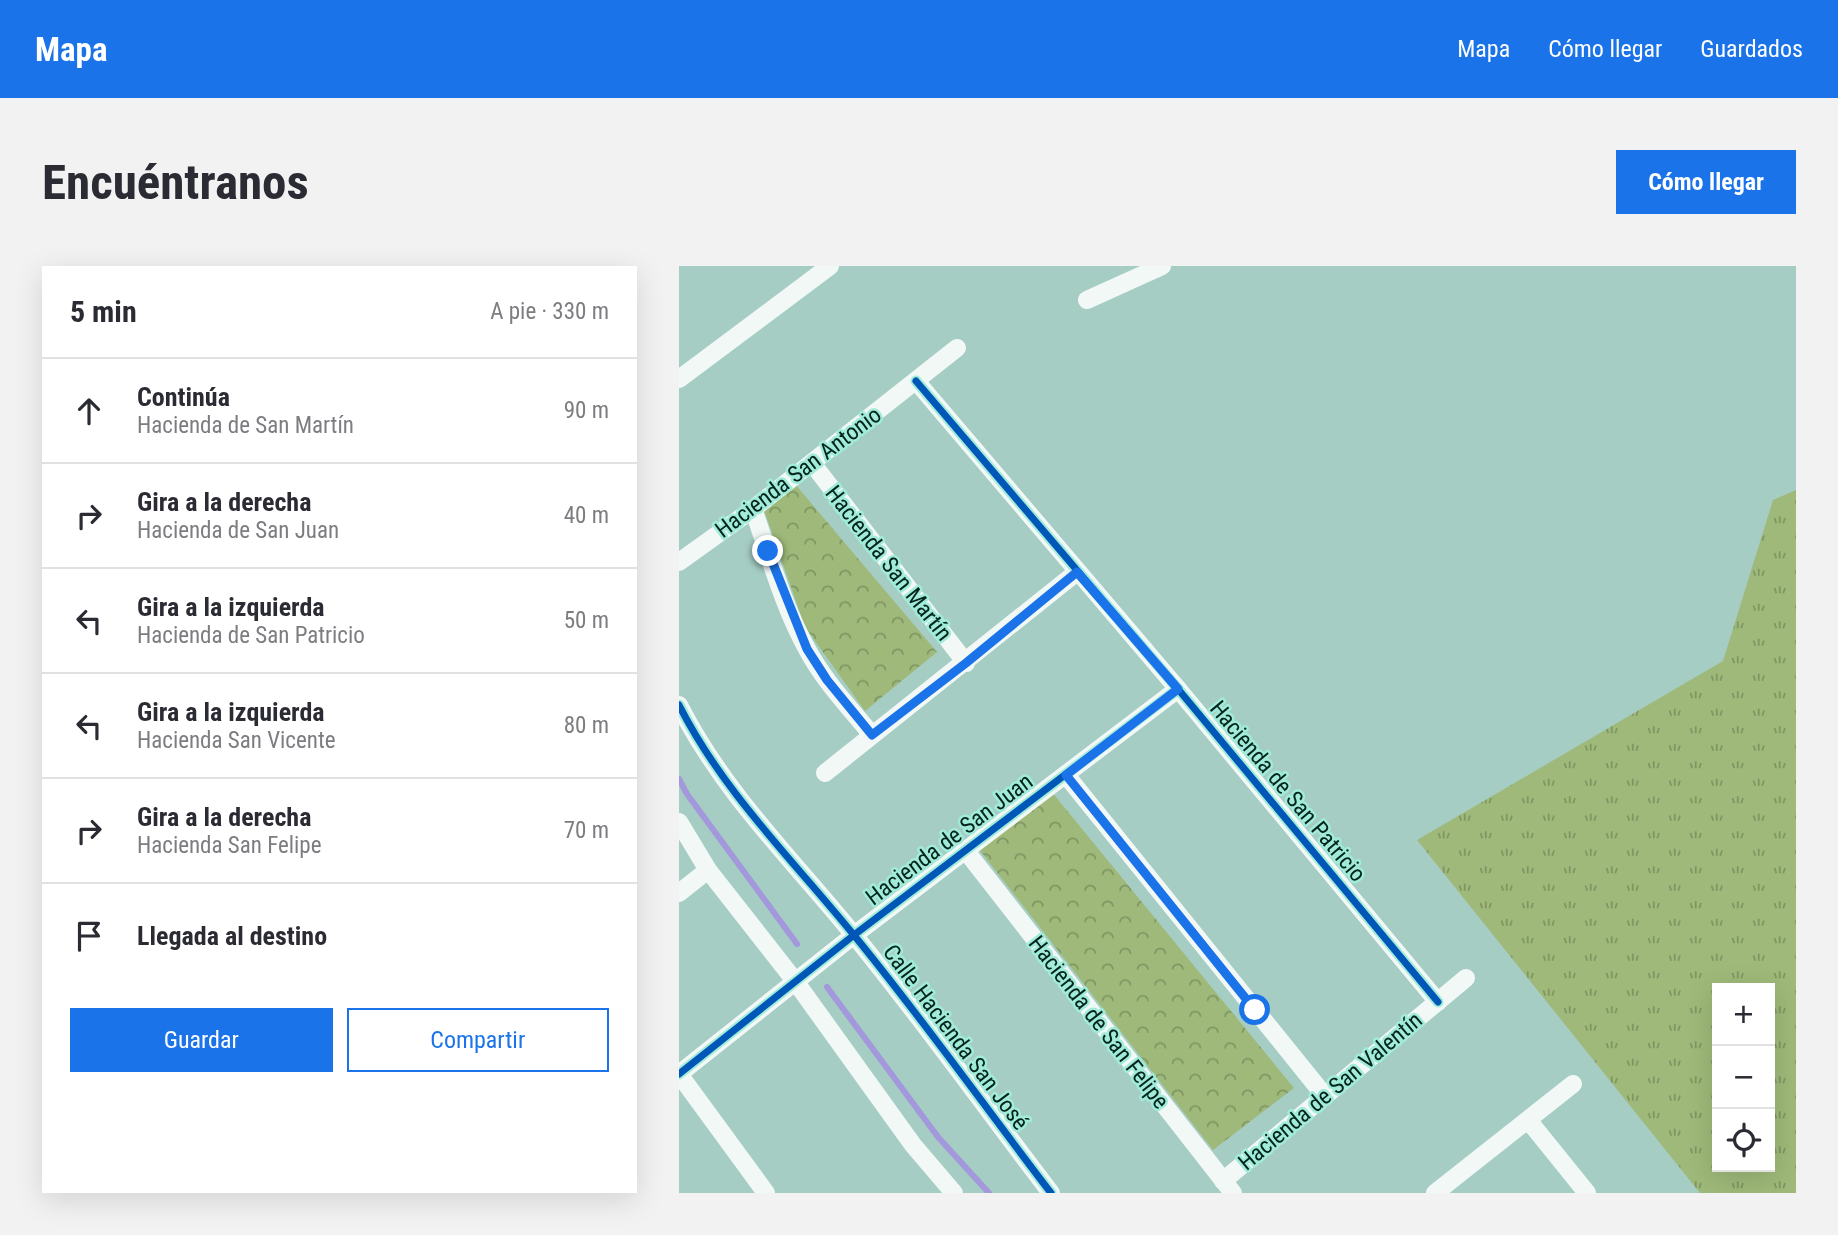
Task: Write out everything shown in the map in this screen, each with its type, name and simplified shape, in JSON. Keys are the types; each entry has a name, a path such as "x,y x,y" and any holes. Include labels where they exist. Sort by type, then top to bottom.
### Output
{"street":[{"path":"1087,300 1162,266"},
{"path":"679,379 828,267"},
{"name":"Hacienda San Antonio","path":"679,562 753,509 957,348"},
{"name":"Hacienda de San Patricio","path":"916,382 1178,689 1438,1002"},
{"name":"Hacienda San Martín","path":"812,463 966,663"},
{"path":"753,509 783,593 807,649 827,680 872,735"},
{"path":"825,773 1077,572"},
{"name":"Hacienda de San Juan","path":"679,1074 854,935 1178,689"},
{"name":"Calle Hacienda San José","path":"679,705 733,791 854,935 1051,1193"},
{"path":"1066,775 1324,1095"},
{"path":"679,822 708,870 795,981 913,1146 954,1193"},
{"name":"Hacienda de San Felipe","path":"966,851 1228,1187"},
{"path":"679,893 708,870"},
{"name":"Hacienda de San Valentín","path":"1228,1187 1324,1095 1466,978"},
{"path":"679,1074 766,1193"},
{"path":"1435,1193 1573,1084"},
{"path":"1528,1120 1587,1193"}],"green space":[{"path":"795,484 937,652 865,711 805,627 764,510"},
{"path":"1796,490 1796,1193 1700,1193 1417,840 1723,661 1773,500"},
{"path":"1051,791 1294,1088 1213,1150 978,848"}],"waterway":[{"path":"679,779 687,794 797,944"},
{"path":"827,987 938,1137 989,1193"}],"cycle path":[{"path":"916,381 1178,689 1438,1002"},
{"path":"679,1074 854,935 1178,689"},
{"path":"679,705 716,767 737,796 879,966 1051,1193"}],"route":[{"path":"768,551 807,649 827,680 872,735 966,663 1077,572 1178,689 1066,775 1255,1010"}]}
